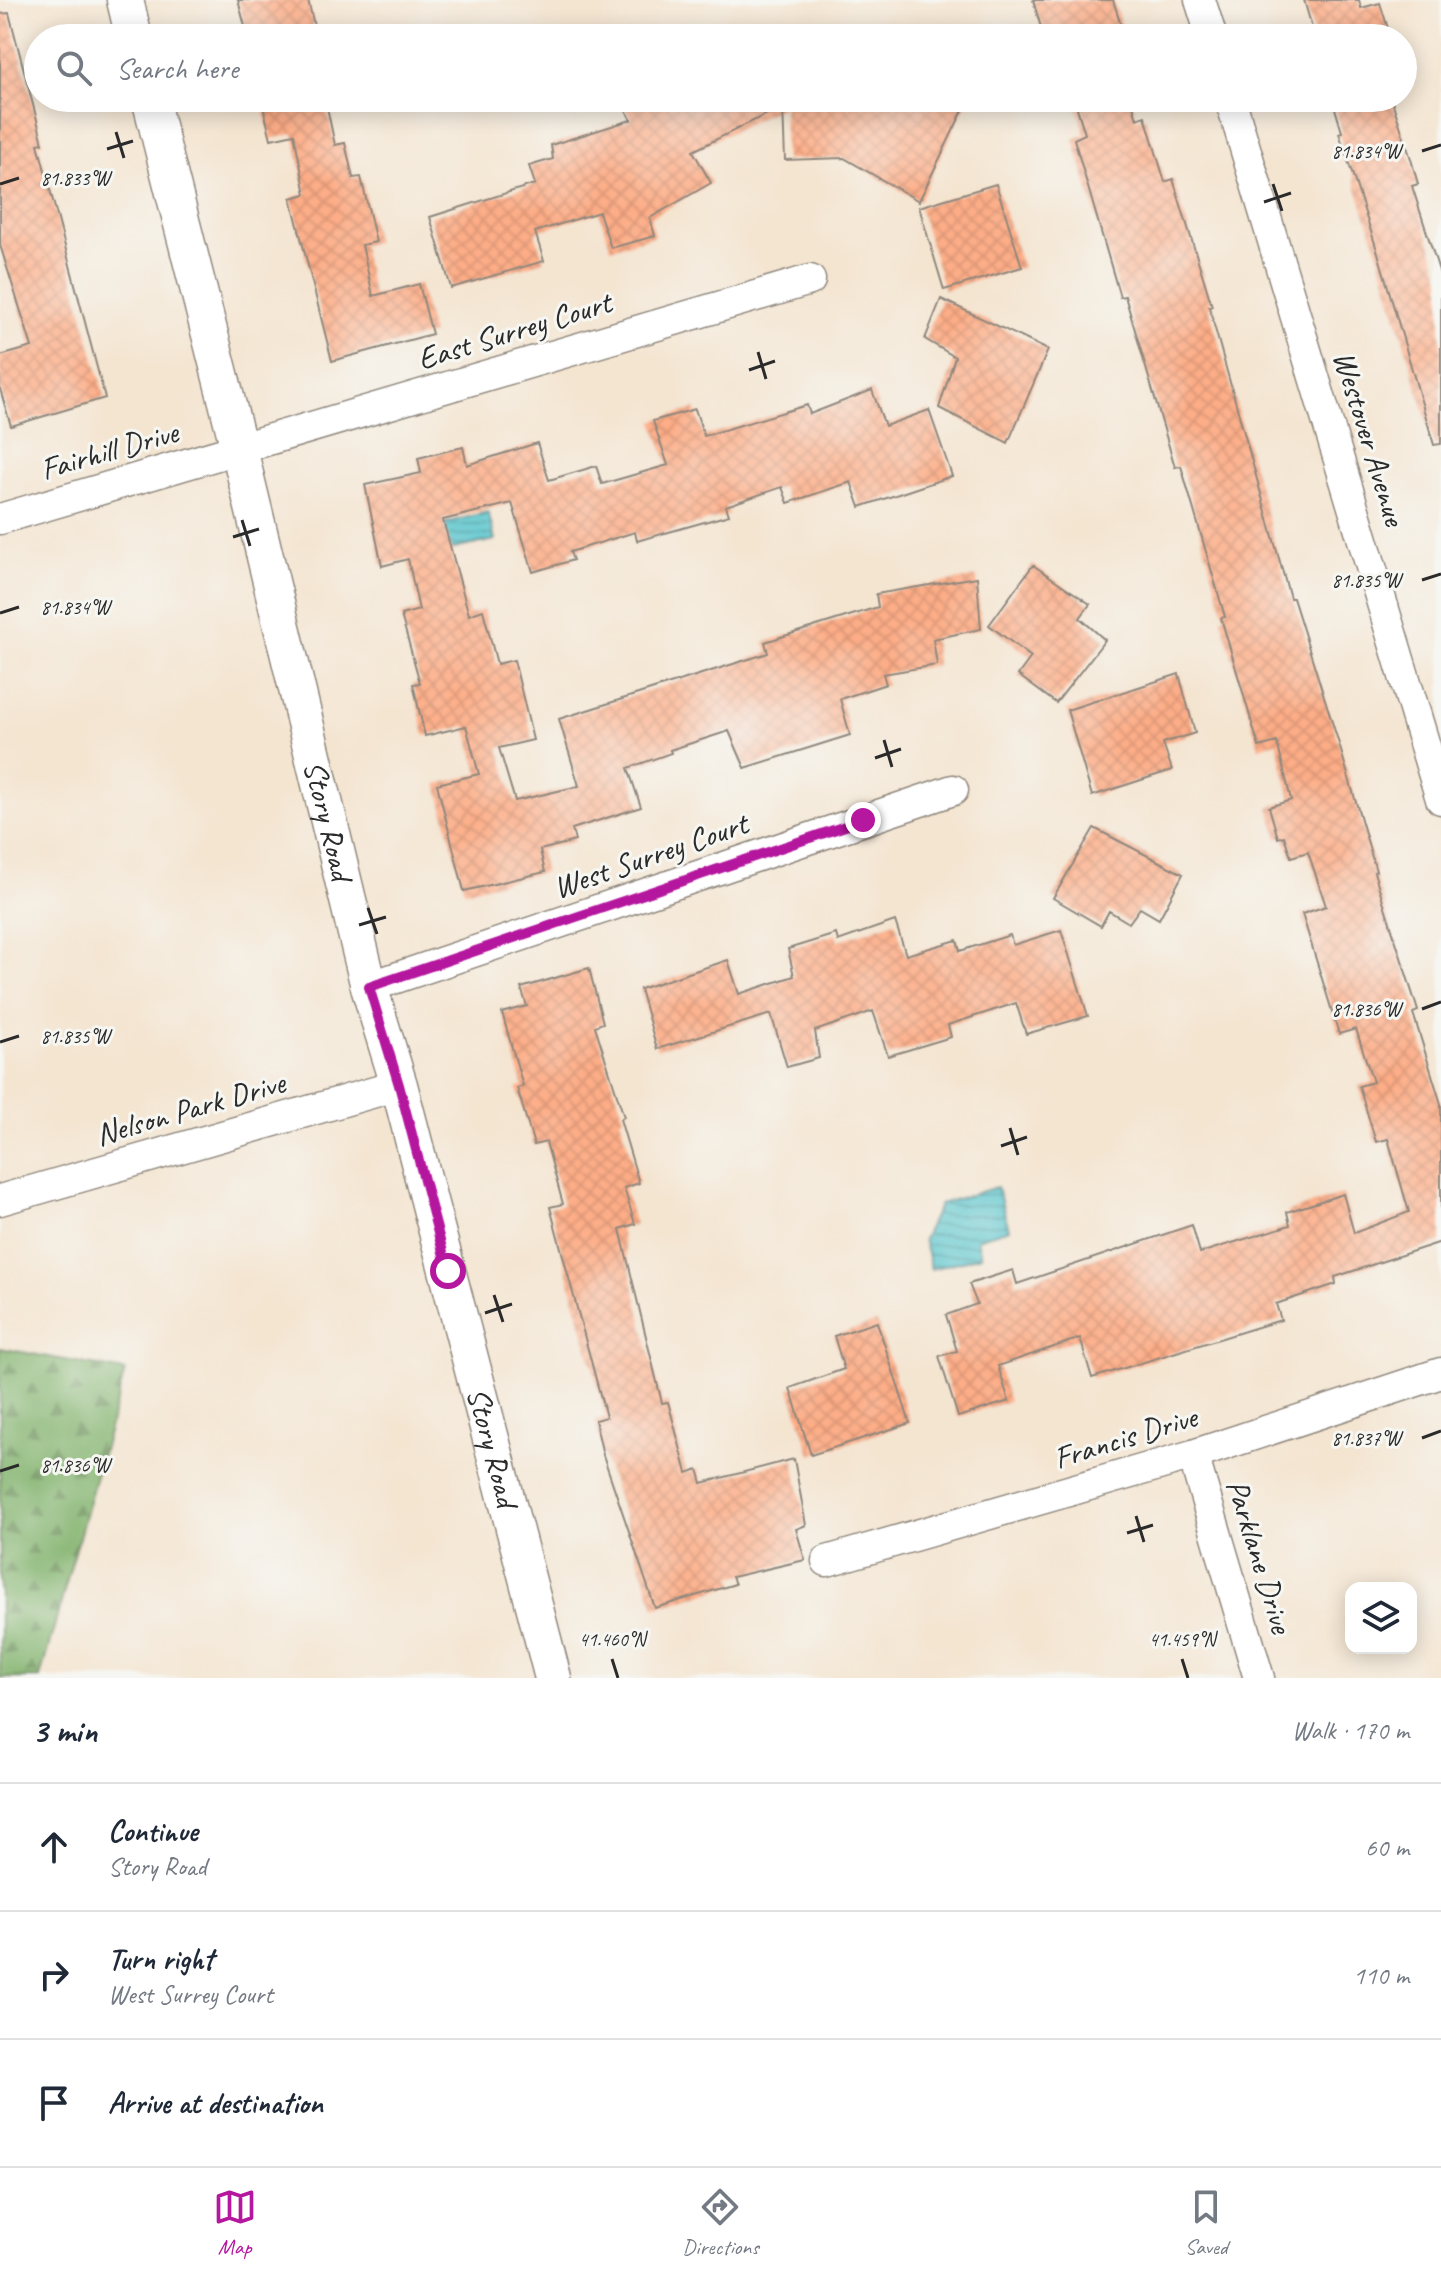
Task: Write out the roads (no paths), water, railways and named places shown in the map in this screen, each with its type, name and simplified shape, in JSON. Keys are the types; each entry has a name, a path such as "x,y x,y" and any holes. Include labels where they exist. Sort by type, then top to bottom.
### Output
{"street":[{"path":"125,0 131,24"},
{"path":"1200,0 1208,24"},
{"name":"Story Road","path":"154,112 369,987 399,1085 553,1678"},
{"name":"Westover Avenue","path":"1234,112 1441,799"},
{"name":"East Surrey Court","path":"239,449 810,280"},
{"name":"Fairhill Drive","path":"0,519 239,449"},
{"name":"West Surrey Court","path":"369,987 953,790"},
{"name":"Nelson Park Drive","path":"0,1200 399,1085"},
{"name":"Francis Drive","path":"827,1561 1193,1455 1441,1373"},
{"name":"Parklane Drive","path":"1193,1455 1259,1678"}],"water":[{"path":"488,512 495,540 444,551 438,525"},
{"path":"997,1187 1009,1229 977,1239 981,1256 931,1269 923,1239 940,1204"}]}
